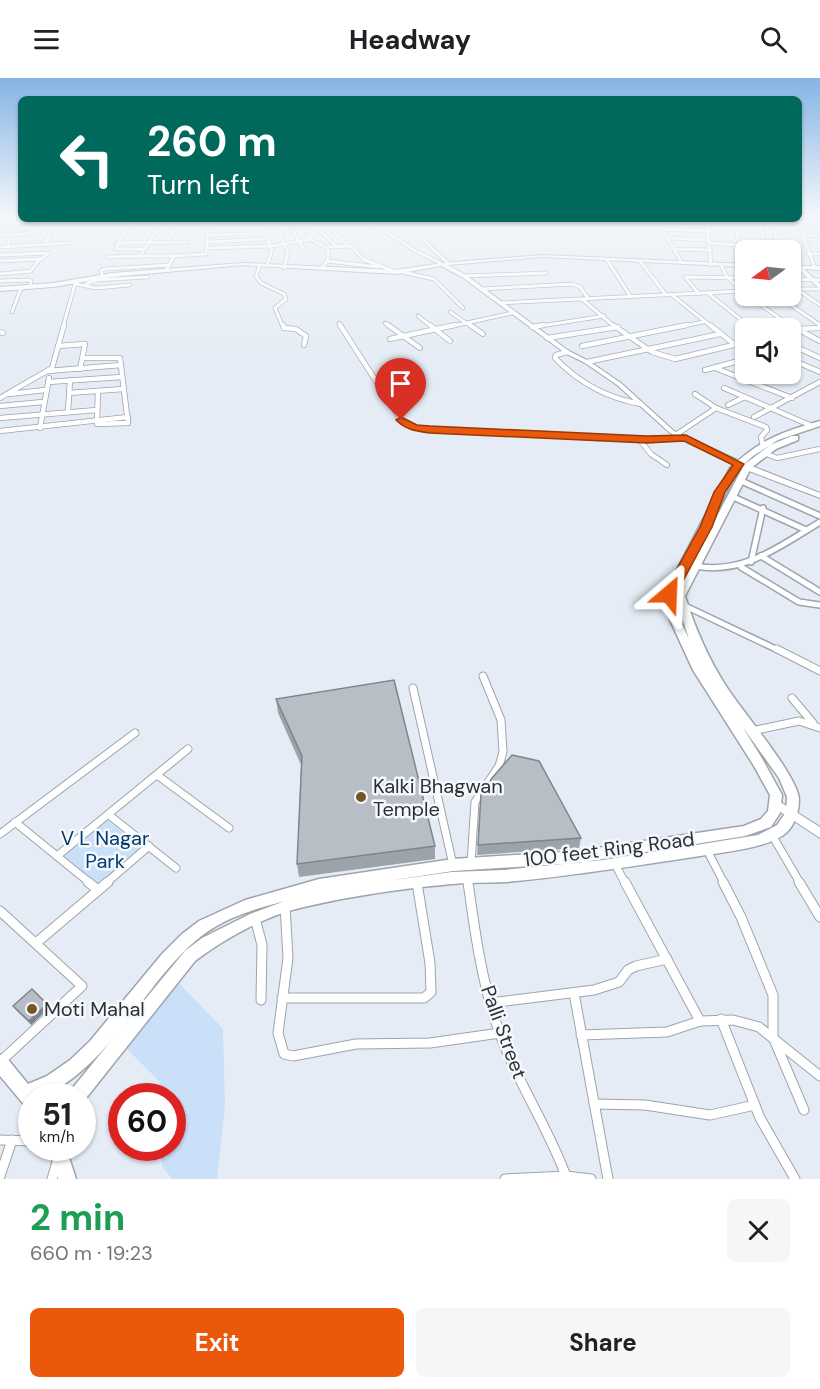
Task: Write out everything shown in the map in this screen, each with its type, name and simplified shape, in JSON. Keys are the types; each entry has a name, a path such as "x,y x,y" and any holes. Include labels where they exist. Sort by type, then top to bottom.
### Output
{"main road":[{"path":"777,804 771,783 699,670 670,604 669,594 706,527 720,492 743,465 763,449 773,447 818,426"},
{"path":"743,465 739,480 680,596 709,668 784,776 793,797 792,813 782,829 772,835"},
{"name":"100 feet Ring Road","path":"52,1083 76,1067 181,945 204,926 245,906 303,888 453,865 577,857 745,831 766,823 774,813 777,804"},
{"name":"100 feet Ring Road","path":"87,1083 190,956 207,943 255,918 285,906 347,892 417,882 504,876 615,864 707,850 760,840 772,835"},
{"path":"0,1063 18,1084"},
{"path":"62,1161 67,1179"}],"street":[{"path":"9,274 12,266"},
{"path":"0,274 30,271 35,266"},
{"path":"0,289 76,282 168,267 225,266"},
{"path":"260,266 256,276 261,283 284,294 286,298 275,308 284,328 296,329 306,336 304,345"},
{"path":"270,266 399,272 434,279 463,308"},
{"path":"383,266 399,272 428,266"},
{"path":"450,266 567,352 587,362 677,434 743,465 820,496"},
{"path":"611,266 631,297"},
{"path":"644,266 666,296"},
{"path":"722,266 727,277 735,284"},
{"path":"801,267 817,268"},
{"path":"801,268 820,288"},
{"path":"465,276 546,273"},
{"path":"699,294 685,277 735,277"},
{"path":"86,284 96,280 148,278"},
{"path":"801,279 820,280"},
{"path":"0,281 28,280 31,281 30,287"},
{"path":"76,282 96,288 130,285"},
{"path":"46,373 57,346 76,282"},
{"path":"481,289 573,285 580,287 588,298"},
{"path":"12,312 21,288"},
{"path":"801,289 820,288"},
{"path":"801,292 820,305"},
{"path":"708,293 739,318"},
{"path":"499,303 735,293"},
{"path":"672,295 703,322 734,344"},
{"path":"582,299 632,338 662,357 672,360 734,344"},
{"path":"763,306 778,318"},
{"path":"792,306 820,326"},
{"path":"450,312 483,334"},
{"path":"390,339 512,313"},
{"path":"807,316 820,315"},
{"path":"418,316 450,341"},
{"path":"532,327 604,316"},
{"path":"582,346 632,338 703,322"},
{"path":"339,323 406,425 430,429 639,439 686,438"},
{"path":"385,323 420,348"},
{"path":"801,329 820,326"},
{"path":"547,338 618,327"},
{"path":"801,333 820,341"},
{"path":"587,362 720,334"},
{"path":"57,346 85,344 80,369"},
{"path":"801,349 820,358"},
{"path":"567,352 555,358 574,379 618,400 642,404"},
{"path":"0,431 128,417 118,356 83,358"},
{"path":"705,370 735,362"},
{"path":"801,364 820,372"},
{"path":"0,398 46,373 121,365"},
{"path":"715,368 735,375"},
{"path":"40,428 45,390 50,378 46,373"},
{"path":"48,382 122,377"},
{"path":"68,412 70,380"},
{"path":"754,417 820,382"},
{"path":"758,384 792,398"},
{"path":"724,388 771,409 818,426"},
{"path":"69,393 123,389"},
{"path":"6,394 45,390"},
{"path":"97,421 98,391"},
{"path":"695,394 716,408 766,427 767,430 761,437 763,449 777,458 820,449"},
{"path":"728,405 745,397"},
{"path":"0,406 44,402"},
{"path":"677,434 716,408"},
{"path":"0,418 97,410"},
{"path":"639,439 651,454 667,465"},
{"path":"739,480 820,516"},
{"path":"731,496 763,508 806,530"},
{"path":"751,562 763,508"},
{"path":"695,566 711,570 741,567 820,522"},
{"path":"761,556 820,592"},
{"path":"741,567 799,602 820,605"},
{"path":"682,605 700,611 820,671"},
{"path":"471,863 471,826 475,802 481,790 496,772 503,752 501,720 483,676"},
{"path":"413,688 453,865"},
{"path":"792,698 817,726"},
{"path":"752,731 799,721 817,726"},
{"path":"0,834 135,732"},
{"path":"57,856 188,749"},
{"path":"157,775 230,828"},
{"path":"777,804 820,833"},
{"path":"109,815 176,868"},
{"path":"15,822 98,890"},
{"path":"772,835 820,917"},
{"path":"36,943 149,846"},
{"path":"707,850 741,917 770,986 773,995 773,1037 804,1110"},
{"path":"615,864 700,1021"},
{"name":"Palli Street","path":"467,877 477,946 490,1003 500,1033 566,1178"},
{"path":"282,998 413,1000 424,998 431,992 430,963 417,882"},
{"path":"285,906 288,957 282,998 279,1047 284,1054 293,1056 356,1044 430,1043 500,1033"},
{"path":"0,911 82,986 0,1063"},
{"path":"255,918 262,945 261,1000"},
{"path":"490,1003 574,993 610,986 619,982 628,970 636,966 667,959"},
{"path":"574,993 608,1179"},
{"path":"721,1019 755,1105 795,1179"},
{"path":"581,1035 667,1032 700,1021 721,1019 752,1025 773,1037 820,1076"},
{"path":"594,1104 645,1105 710,1115 755,1105"},
{"path":"0,1140 18,1140"},
{"path":"0,1176 12,1140"},
{"path":"52,1179 56,1161"},
{"path":"505,1179 591,1179"}],"green space":[{"name":"V L Nagar Park","path":"107,820 142,847 97,885 63,856"},
{"path":"179,983 223,1029 225,1106 217,1179 172,1179 162,1166 162,1161 186,1161 186,1083 159,1083 127,1049"}],"building":[{"name":"Kalki Bhagwan Temple","path":"394,680 435,846 297,864 302,756 276,699"},
{"path":"512,755 539,761 581,838 478,845 481,794"},
{"name":"Moti Mahal","path":"32,989 47,1004 29,1021 13,1006"}],"place":[{"name":"Kalki Bhagwan Temple","path":"361,797"},
{"name":"Moti Mahal","path":"32,1009"}],"route":[{"path":"401,420 414,428 647,440 686,438 739,464 720,492 706,527 669,594"}]}
